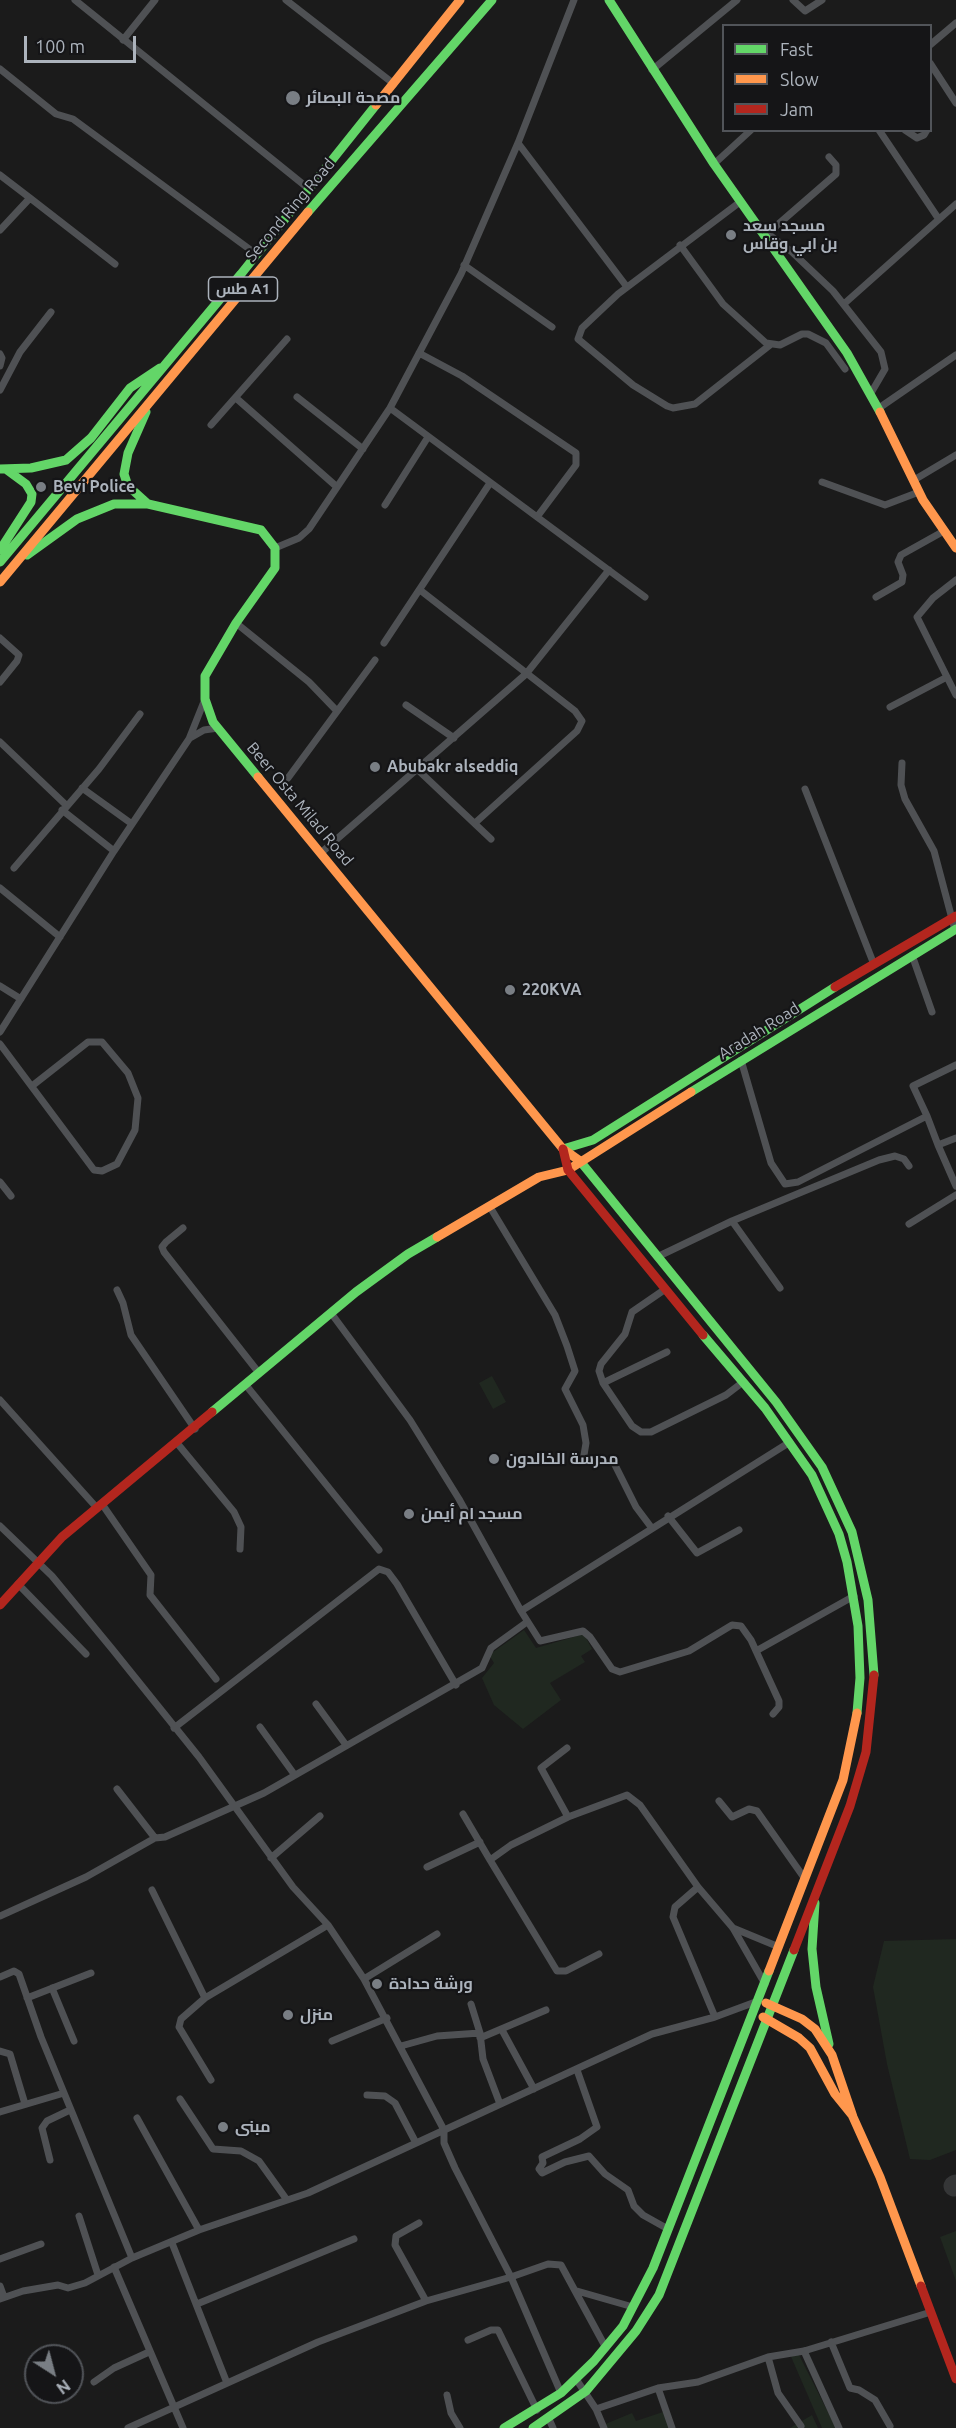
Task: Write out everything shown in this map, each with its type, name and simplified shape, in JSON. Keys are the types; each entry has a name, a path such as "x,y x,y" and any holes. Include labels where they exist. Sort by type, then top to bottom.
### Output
{"main road":[{"name":"Second Ring Road","path":"0,562 256,254 460,0"},
{"path":"331,186 343,167 484,0"},
{"name":"Second Ring Road","path":"0,582 331,186 492,0"},
{"path":"609,0 714,164 820,312 871,393 919,492 956,548"},
{"path":"3,469 66,460 91,438 130,388 163,366"},
{"path":"148,504 128,486 124,474 128,453 150,404"},
{"path":"0,550 31,502 30,489 3,469"},
{"path":"17,561 90,512 114,504 148,504 261,530 275,548 275,568 236,623 205,676 204,699"},
{"name":"Beer Osta Milad Road","path":"204,699 210,716 218,728 322,852 563,1149 580,1162 776,1402 822,1467 847,1517 860,1561 873,1647 870,1721 858,1782 659,2295 636,2331 586,2391 551,2423 533,2428"},
{"path":"504,2428 537,2410 576,2379 606,2348 633,2307 668,2229 843,1780 856,1724 860,1678 854,1596 839,1534 812,1475 790,1442 743,1382 664,1290 568,1170 563,1149 593,1140 873,962 954,917"},
{"name":"Aradah Road","path":"568,1170 777,1037 956,930"},
{"path":"769,1027 777,1037"},
{"path":"0,1605 38,1562 99,1506 195,1429 331,1312 408,1254 539,1177 568,1170"},
{"path":"598,1209 610,1199"},
{"path":"815,1894 812,1949 816,1987 832,2055 849,2096 853,2117 880,2177 956,2379"},
{"path":"758,2001 802,2019 815,2029 832,2055"},
{"path":"752,2014 766,2018 800,2038 810,2048 835,2094 853,2117"}],"street":[{"path":"75,0 309,189"},
{"path":"123,40 155,0"},
{"path":"275,548 304,534 390,408 464,266 518,143 574,0"},
{"path":"652,70 737,0"},
{"path":"793,0 805,11 822,0"},
{"path":"291,2 360,60 394,84"},
{"path":"932,43 956,23"},
{"path":"932,66 956,103"},
{"path":"0,69 56,114 73,119 256,254"},
{"path":"714,164 750,132"},
{"path":"880,132 938,218"},
{"path":"908,132 916,138 926,132"},
{"path":"518,143 627,287"},
{"path":"767,234 836,174 836,165 830,157"},
{"path":"0,175 115,264"},
{"path":"0,230 30,198"},
{"path":"740,202 627,287 593,316 582,328 578,339 609,367 667,406 679,408 695,404 770,345 780,345 808,334 826,343 845,369"},
{"path":"845,303 956,204"},
{"path":"758,227 800,258 845,303 885,360 883,374 871,393"},
{"path":"680,245 723,304 770,345"},
{"path":"464,266 552,327"},
{"path":"0,390 20,352 51,312"},
{"path":"211,425 287,339"},
{"path":"419,353 471,382 576,453 576,465 537,517"},
{"path":"0,354 2,358 0,366"},
{"path":"879,408 956,355"},
{"path":"297,397 363,449"},
{"path":"236,398 337,487"},
{"path":"390,408 645,597"},
{"path":"385,505 428,437"},
{"path":"914,480 956,455"},
{"path":"822,482 885,505 919,492"},
{"path":"384,643 490,483"},
{"path":"876,597 902,582 903,575 898,562 901,555 944,531"},
{"path":"322,852 526,675 609,570"},
{"path":"956,580 933,598 917,617 956,696"},
{"path":"420,590 580,716 580,726 475,823"},
{"path":"236,623 309,682 336,710"},
{"path":"0,638 19,656 17,662 0,682"},
{"path":"288,778 375,660"},
{"path":"890,707 947,677"},
{"path":"0,1032 114,850 189,739 204,699"},
{"path":"406,705 454,738"},
{"path":"15,868 140,714"},
{"path":"189,739 204,730 218,728"},
{"path":"0,742 64,807 114,850"},
{"path":"902,763 901,785 905,799 934,851 956,930"},
{"path":"418,770 491,839"},
{"path":"82,788 132,824"},
{"path":"804,789 873,962"},
{"path":"0,888 60,937"},
{"path":"912,955 932,1012"},
{"path":"0,986 21,999"},
{"path":"0,1044 94,1170 102,1171 117,1164 135,1130 138,1098 128,1073 102,1042 88,1042 32,1086"},
{"path":"741,1060 771,1163 785,1184 798,1182 927,1116"},
{"path":"956,1065 913,1086 956,1186"},
{"path":"938,1145 956,1138"},
{"path":"657,1257 732,1221 879,1160 895,1156 904,1159 909,1166"},
{"path":"0,1182 10,1196"},
{"path":"909,1224 956,1195"},
{"path":"490,1207 551,1309 567,1346 575,1371 565,1389 583,1425 585,1434 583,1461"},
{"path":"732,1221 780,1288"},
{"path":"183,1228 164,1245 164,1252 259,1373"},
{"path":"117,1290 136,1345 195,1429"},
{"path":"664,1290 630,1315 625,1334 598,1371 603,1383 632,1426 641,1432 651,1432 726,1395 743,1382"},
{"path":"331,1312 410,1420 459,1499 527,1622 540,1641 579,1632 587,1633 612,1669 620,1672 689,1652 736,1625 746,1630 779,1701 779,1707 773,1714"},
{"path":"603,1383 667,1352"},
{"path":"245,1384 379,1550"},
{"path":"0,1400 99,1506 151,1575 150,1595 216,1679"},
{"path":"521,1611 668,1516 790,1442"},
{"path":"177,1443 234,1512 241,1527 240,1549"},
{"path":"612,1459 636,1507 651,1527"},
{"path":"668,1516 697,1553 739,1530"},
{"path":"0,1526 38,1562 92,1624 272,1858 328,1925 364,1979 387,2018 444,2130 444,2143 455,2168 511,2277 561,2393"},
{"path":"174,1728 380,1569 388,1572 397,1584 456,1685"},
{"path":"18,1584 86,1654"},
{"path":"756,1651 854,1596"},
{"path":"0,1916 86,1877 155,1838 165,1837 233,1806 249,1802 294,1774 456,1685 482,1668 491,1648 527,1622"},
{"path":"316,1704 346,1745"},
{"path":"260,1727 294,1774"},
{"path":"567,1748 542,1765 541,1769 568,1817"},
{"path":"117,1789 155,1838"},
{"path":"490,1860 511,1845 568,1817 621,1796 631,1796 698,1887 733,1928 765,1984"},
{"path":"719,1801 732,1817 749,1809 757,1811 805,1879"},
{"path":"463,1814 557,1971 566,1971 599,1954"},
{"path":"272,1858 320,1816"},
{"path":"427,1867 480,1842"},
{"path":"698,1887 675,1907 673,1917 716,2017"},
{"path":"152,1890 205,1998"},
{"path":"212,2080 179,2027 181,2019 205,1998 328,1925"},
{"path":"733,1928 779,1947"},
{"path":"364,1979 436,1934"},
{"path":"0,1977 16,1972 70,2110 132,2258"},
{"path":"27,1998 91,1973"},
{"path":"52,1988 74,2041"},
{"path":"0,2286 2,2298 39,2288 57,2285 68,2288 85,2283 132,2258 199,2230 308,2193 652,2034 716,2017 758,2001"},
{"path":"471,2004 480,2035 483,2059 500,2104"},
{"path":"401,2046 437,2036 480,2035 502,2030 546,2010"},
{"path":"736,2010 752,2014"},
{"path":"332,2042 387,2018"},
{"path":"502,2030 534,2089"},
{"path":"0,2051 10,2054 24,2104"},
{"path":"577,2070 597,2127 580,2139 542,2157 543,2163 539,2169 542,2173 565,2162 589,2156 605,2174 628,2190 634,2206 643,2215 668,2229"},
{"path":"0,2112 64,2093"},
{"path":"367,2094 386,2096 395,2103 416,2143"},
{"path":"180,2099 213,2149 240,2151 259,2161 287,2200"},
{"path":"50,2160 42,2128 47,2121 70,2110"},
{"path":"137,2118 199,2230"},
{"path":"79,2216 98,2275"},
{"path":"419,2223 396,2236 395,2245 426,2301"},
{"path":"197,2304 354,2239"},
{"path":"172,2243 227,2383"},
{"path":"0,2259 41,2244"},
{"path":"128,2428 318,2342 426,2301 557,2263 563,2267 578,2291 606,2348"},
{"path":"114,2267 148,2352 183,2428"},
{"path":"578,2291 633,2307"},
{"path":"596,2409 658,2388 698,2382 768,2357 804,2350 931,2312"},
{"path":"468,2340 491,2330 498,2330 537,2410"},
{"path":"831,2342 850,2388 859,2390 875,2400 890,2426"},
{"path":"804,2350 839,2428"},
{"path":"94,2382 114,2368 148,2352"},
{"path":"768,2357 778,2392 801,2426"},
{"path":"576,2379 586,2391 604,2428"},
{"path":"658,2388 672,2428"},
{"path":"447,2395 451,2413 460,2428"}],"shaded area":[{"path":"492,1376 506,1402 493,1409 479,1383"},
{"path":"524,1630 536,1648 584,1634 592,1649 581,1656 585,1662 550,1683 561,1700 523,1729 494,1705 482,1678 494,1663 489,1655"},
{"path":"956,1939 956,2150 930,2160 910,2159 887,2064 873,1987 884,1941"},
{"path":"956,2231 956,2281 940,2237"},
{"path":"797,2351 836,2428 822,2428 789,2352"},
{"path":"666,2411 672,2428 604,2428 603,2425 632,2413 636,2421"},
{"path":"812,2415 818,2428 790,2428"}],"traffic: fast":[{"path":"308,212 492,0"},
{"path":"609,0 714,164 847,353 880,412"},
{"path":"0,562 241,274 376,105"},
{"path":"0,469 31,468 66,460 91,438 130,388 160,368"},
{"path":"146,412 128,453 124,474 128,486 148,504"},
{"path":"0,550 31,502 32,494 26,484 7,470"},
{"path":"27,555 77,519 114,504 148,504 261,530 275,548 275,568 236,623 205,676 205,699 213,722 258,777"},
{"path":"691,1092 956,929"},
{"path":"563,1149 593,1140 835,987"},
{"path":"580,1161 776,1402 822,1467 852,1532 868,1600 874,1675"},
{"path":"212,1412 356,1292 408,1254 437,1237"},
{"path":"703,1335 765,1408 812,1475 839,1534 847,1562 858,1626 860,1678 857,1713"},
{"path":"815,1903 812,1949 816,1987 829,2044"},
{"path":"533,2428 586,2391 636,2331 659,2295 794,1950"},
{"path":"504,2428 561,2393 594,2361 623,2326 653,2268 769,1971"}],"traffic: slow":[{"path":"376,105 460,0"},
{"path":"0,582 308,212"},
{"path":"880,412 923,500 956,548"},
{"path":"258,777 563,1149 580,1161"},
{"path":"437,1237 539,1177 568,1170 691,1092"},
{"path":"769,1971 843,1780 857,1713"},
{"path":"766,2003 802,2019 815,2029 832,2055 853,2117 880,2177 921,2286"},
{"path":"763,2017 799,2038 810,2048 835,2094 852,2115"}],"traffic: jam":[{"path":"835,987 956,916"},
{"path":"563,1149 568,1170 703,1335"},
{"path":"0,1605 62,1537 212,1412"},
{"path":"794,1950 850,1806 866,1752 874,1675"},
{"path":"921,2286 956,2379"}],"place":[{"name":"مصحة البصائر","path":"293,98"},
{"name":"مسجد سعد بن ابي وقاس","path":"731,235"},
{"name":"Bevi Police","path":"41,487"},
{"name":"Abubakr alseddiq","path":"375,767"},
{"name":"220KVA","path":"510,990"},
{"name":"مدرسة الخالدون","path":"494,1459"},
{"name":"مسجد ام أيمن","path":"409,1514"},
{"name":"ورشة حدادة","path":"377,1984"},
{"name":"منزل","path":"288,2015"},
{"name":"مبنى","path":"223,2127"}]}
